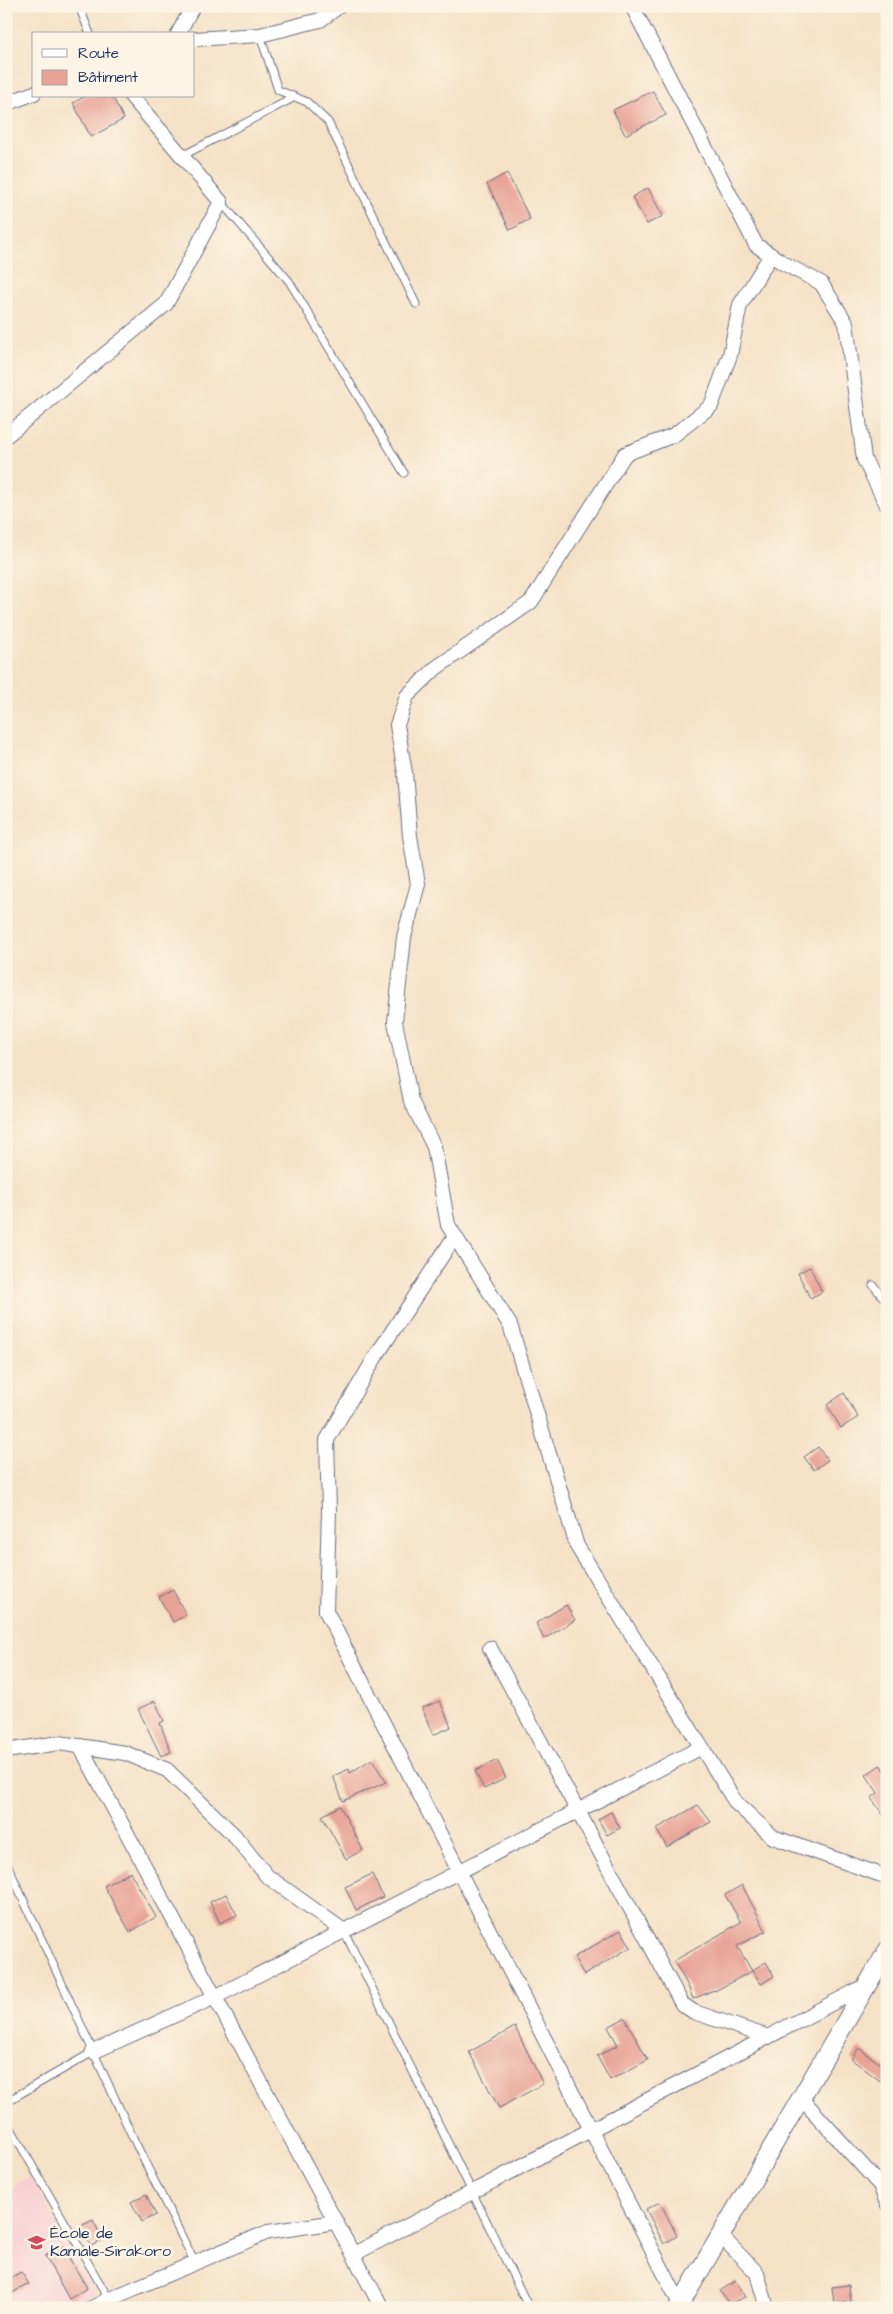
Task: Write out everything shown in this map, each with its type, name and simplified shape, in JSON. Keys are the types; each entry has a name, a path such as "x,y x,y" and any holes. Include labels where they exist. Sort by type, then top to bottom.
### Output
{"street":[{"path":"179,32 193,6"},
{"path":"195,39 260,35 320,20 339,6"},
{"path":"632,6 756,245 821,283 846,322 864,459 887,505"},
{"path":"6,104 32,94"},
{"path":"6,436 166,304 221,202 133,98"},
{"path":"771,255 740,304 730,354 711,406 674,435 625,454 531,602 436,668 406,696 397,725 405,773 410,836 418,884 404,937 395,1022 411,1101 434,1147 448,1225 510,1325 577,1546 736,1803 773,1837 887,1877"},
{"path":"455,1236 376,1356 327,1440 330,1511 326,1611 679,2306"},
{"path":"490,1648 682,2004 694,2012 768,2037"},
{"path":"6,1752 59,1743 125,1752 167,1770 234,1835 267,1876 344,1930"},
{"path":"80,1746 382,2308"},
{"path":"93,2052 215,1997 702,1747"},
{"path":"679,2306 887,1951"},
{"path":"354,2254 868,1985"},
{"path":"801,2098 880,2185 887,2204"},
{"path":"92,2308 111,2303 195,2263 268,2232 336,2222"},
{"path":"720,2236 757,2272 768,2308"}],"lane":[{"path":"79,6 89,32"},
{"path":"260,35 278,90 307,102 328,122 416,304"},
{"path":"182,156 295,96"},
{"path":"221,202 288,281 404,473"},
{"path":"873,1285 887,1302"},
{"path":"6,1862 93,2052 195,2263"},
{"path":"344,1930 529,2308"},
{"path":"6,2102 93,2052"},
{"path":"6,2120 111,2303"}],"shaded area":[{"name":"École de Kamale-Sirakoro","path":"31,2177 95,2294 70,2308 6,2308 6,2190"}],"building":[{"path":"653,91 666,115 625,135 613,110"},
{"path":"82,98 113,98 124,119 91,137 73,103"},
{"path":"507,173 530,219 510,230 487,184"},
{"path":"648,188 663,216 647,224 632,197"},
{"path":"810,1267 822,1292 810,1298 798,1273"},
{"path":"844,1393 858,1417 841,1428 827,1405"},
{"path":"818,1447 828,1460 814,1470 804,1457"},
{"path":"173,1590 186,1615 173,1622 159,1597"},
{"path":"566,1605 575,1620 544,1639 536,1623"},
{"path":"155,1701 164,1721 160,1723 171,1752 161,1756 138,1709"},
{"path":"440,1701 451,1727 433,1735 422,1708"},
{"path":"372,1759 386,1782 343,1801 333,1776 349,1769 350,1773"},
{"path":"497,1760 506,1778 484,1789 475,1771"},
{"path":"880,1765 887,1773 887,1820 871,1798 878,1793 866,1775"},
{"path":"698,1805 711,1822 667,1847 656,1829"},
{"path":"340,1806 363,1850 346,1859 322,1816"},
{"path":"611,1812 620,1828 607,1835 598,1819"},
{"path":"130,1872 156,1917 130,1932 104,1886"},
{"path":"372,1874 383,1897 356,1910 345,1887"},
{"path":"742,1885 766,1931 737,1946 752,1971 715,1991 693,1999 674,1961 741,1922 725,1895"},
{"path":"226,1894 237,1915 220,1923 210,1902"},
{"path":"621,1930 631,1947 584,1975 574,1957"},
{"path":"766,1962 774,1976 761,1984 752,1970"},
{"path":"625,2018 648,2060 610,2080 597,2056 618,2045 608,2027"},
{"path":"515,2027 543,2084 499,2108 469,2052"},
{"path":"859,2048 887,2069 887,2086 851,2059"},
{"path":"146,2194 156,2215 142,2222 131,2202"},
{"path":"660,2202 677,2236 664,2244 646,2209"},
{"path":"93,2220 103,2240 91,2246 81,2226"},
{"path":"62,2246 87,2288 69,2299 45,2256"},
{"path":"21,2272 29,2284 6,2296 6,2280"},
{"path":"735,2281 745,2297 729,2304 720,2291"},
{"path":"849,2285 851,2302 834,2304 832,2287"}],"place":[{"name":"École de Kamale-Sirakoro","path":"36,2242"}]}
